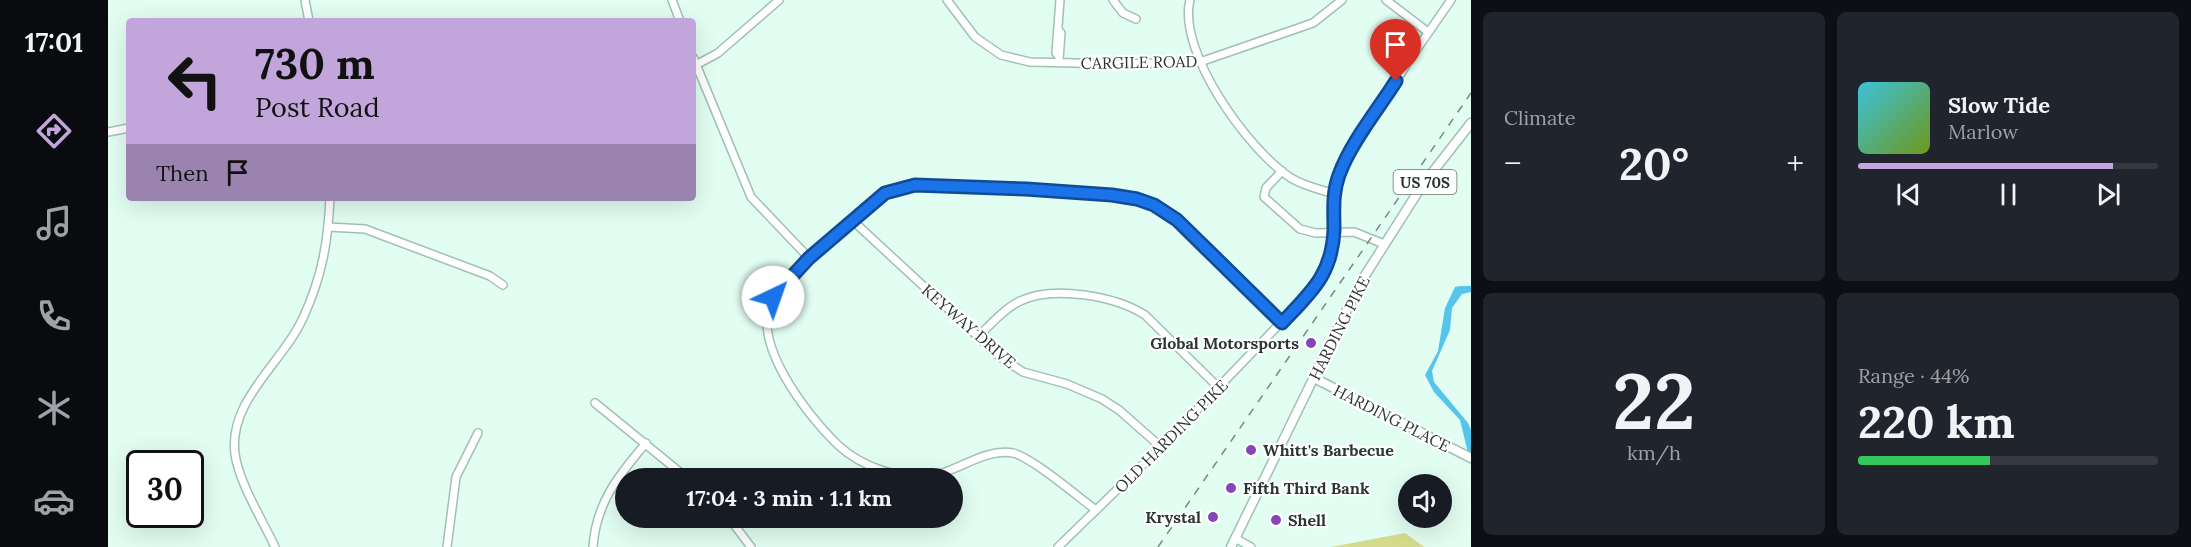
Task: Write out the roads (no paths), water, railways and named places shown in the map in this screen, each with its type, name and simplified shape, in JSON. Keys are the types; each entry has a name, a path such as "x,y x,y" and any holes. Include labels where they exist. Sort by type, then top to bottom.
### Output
{"main road":[{"name":"HARDING PIKE","path":"1231,547 1359,285 1421,187 1471,123"},
{"name":"HARDING PLACE","path":"1314,378 1467,456"}],"street":[{"path":"305,0 308,18"},
{"path":"672,0 679,18"},
{"path":"696,65 718,53 779,0"},
{"name":"CARGILE ROAD","path":"947,0 975,37 990,49 1015,60 1200,62 1313,23 1342,0"},
{"path":"1059,60 1060,0"},
{"path":"1113,0 1124,13 1136,19"},
{"path":"1190,0 1188,9 1190,29 1200,62 1215,93 1282,171 1303,184 1334,194"},
{"path":"1386,0 1428,32"},
{"name":"OLD HARDING PIKE","path":"1058,547 1161,447 1320,282 1331,256 1334,232 1334,194 1347,157 1451,0"},
{"path":"696,68 751,197 809,258"},
{"path":"108,132 126,129"},
{"path":"1282,171 1266,188 1264,197 1266,202 1300,230 1316,233 1364,234 1384,244"},
{"path":"1096,510 1030,462 1011,453 982,458 933,476 916,477 884,470 841,447 798,397 767,334 766,316 773,297 809,258 885,193 915,185 1090,193 1137,199 1154,205 1177,220 1282,323"},
{"path":"275,547 235,456 236,431 243,408 282,354 303,318 321,275 330,201"},
{"name":"KEYWAY DRIVE","path":"852,220 1000,357 1023,372 1067,384 1102,399 1119,410 1161,447"},
{"path":"328,227 365,229 490,276 502,285"},
{"path":"978,337 1004,312 1022,300 1059,295 1105,298 1131,306 1145,315 1219,388"},
{"path":"595,403 675,468"},
{"path":"447,547 456,477 478,434"},
{"path":"593,547 601,505 626,466 645,443"},
{"path":"737,528 751,547"},
{"path":"1235,538 1251,547"}],"water":[{"path":"1471,286 1471,292 1462,294 1452,308 1450,330 1432,371 1434,382 1468,423 1471,430 1471,465 1460,420 1434,392 1425,375 1438,351 1445,308 1455,287"}],"railway":[{"path":"1158,547 1471,93"}],"place":[{"name":"Global Motorsports","path":"1311,343"},
{"name":"Whitt's Barbecue","path":"1251,450"},
{"name":"Fifth Third Bank","path":"1231,488"},
{"name":"Krystal","path":"1213,517"},
{"name":"Shell","path":"1276,520"}]}
